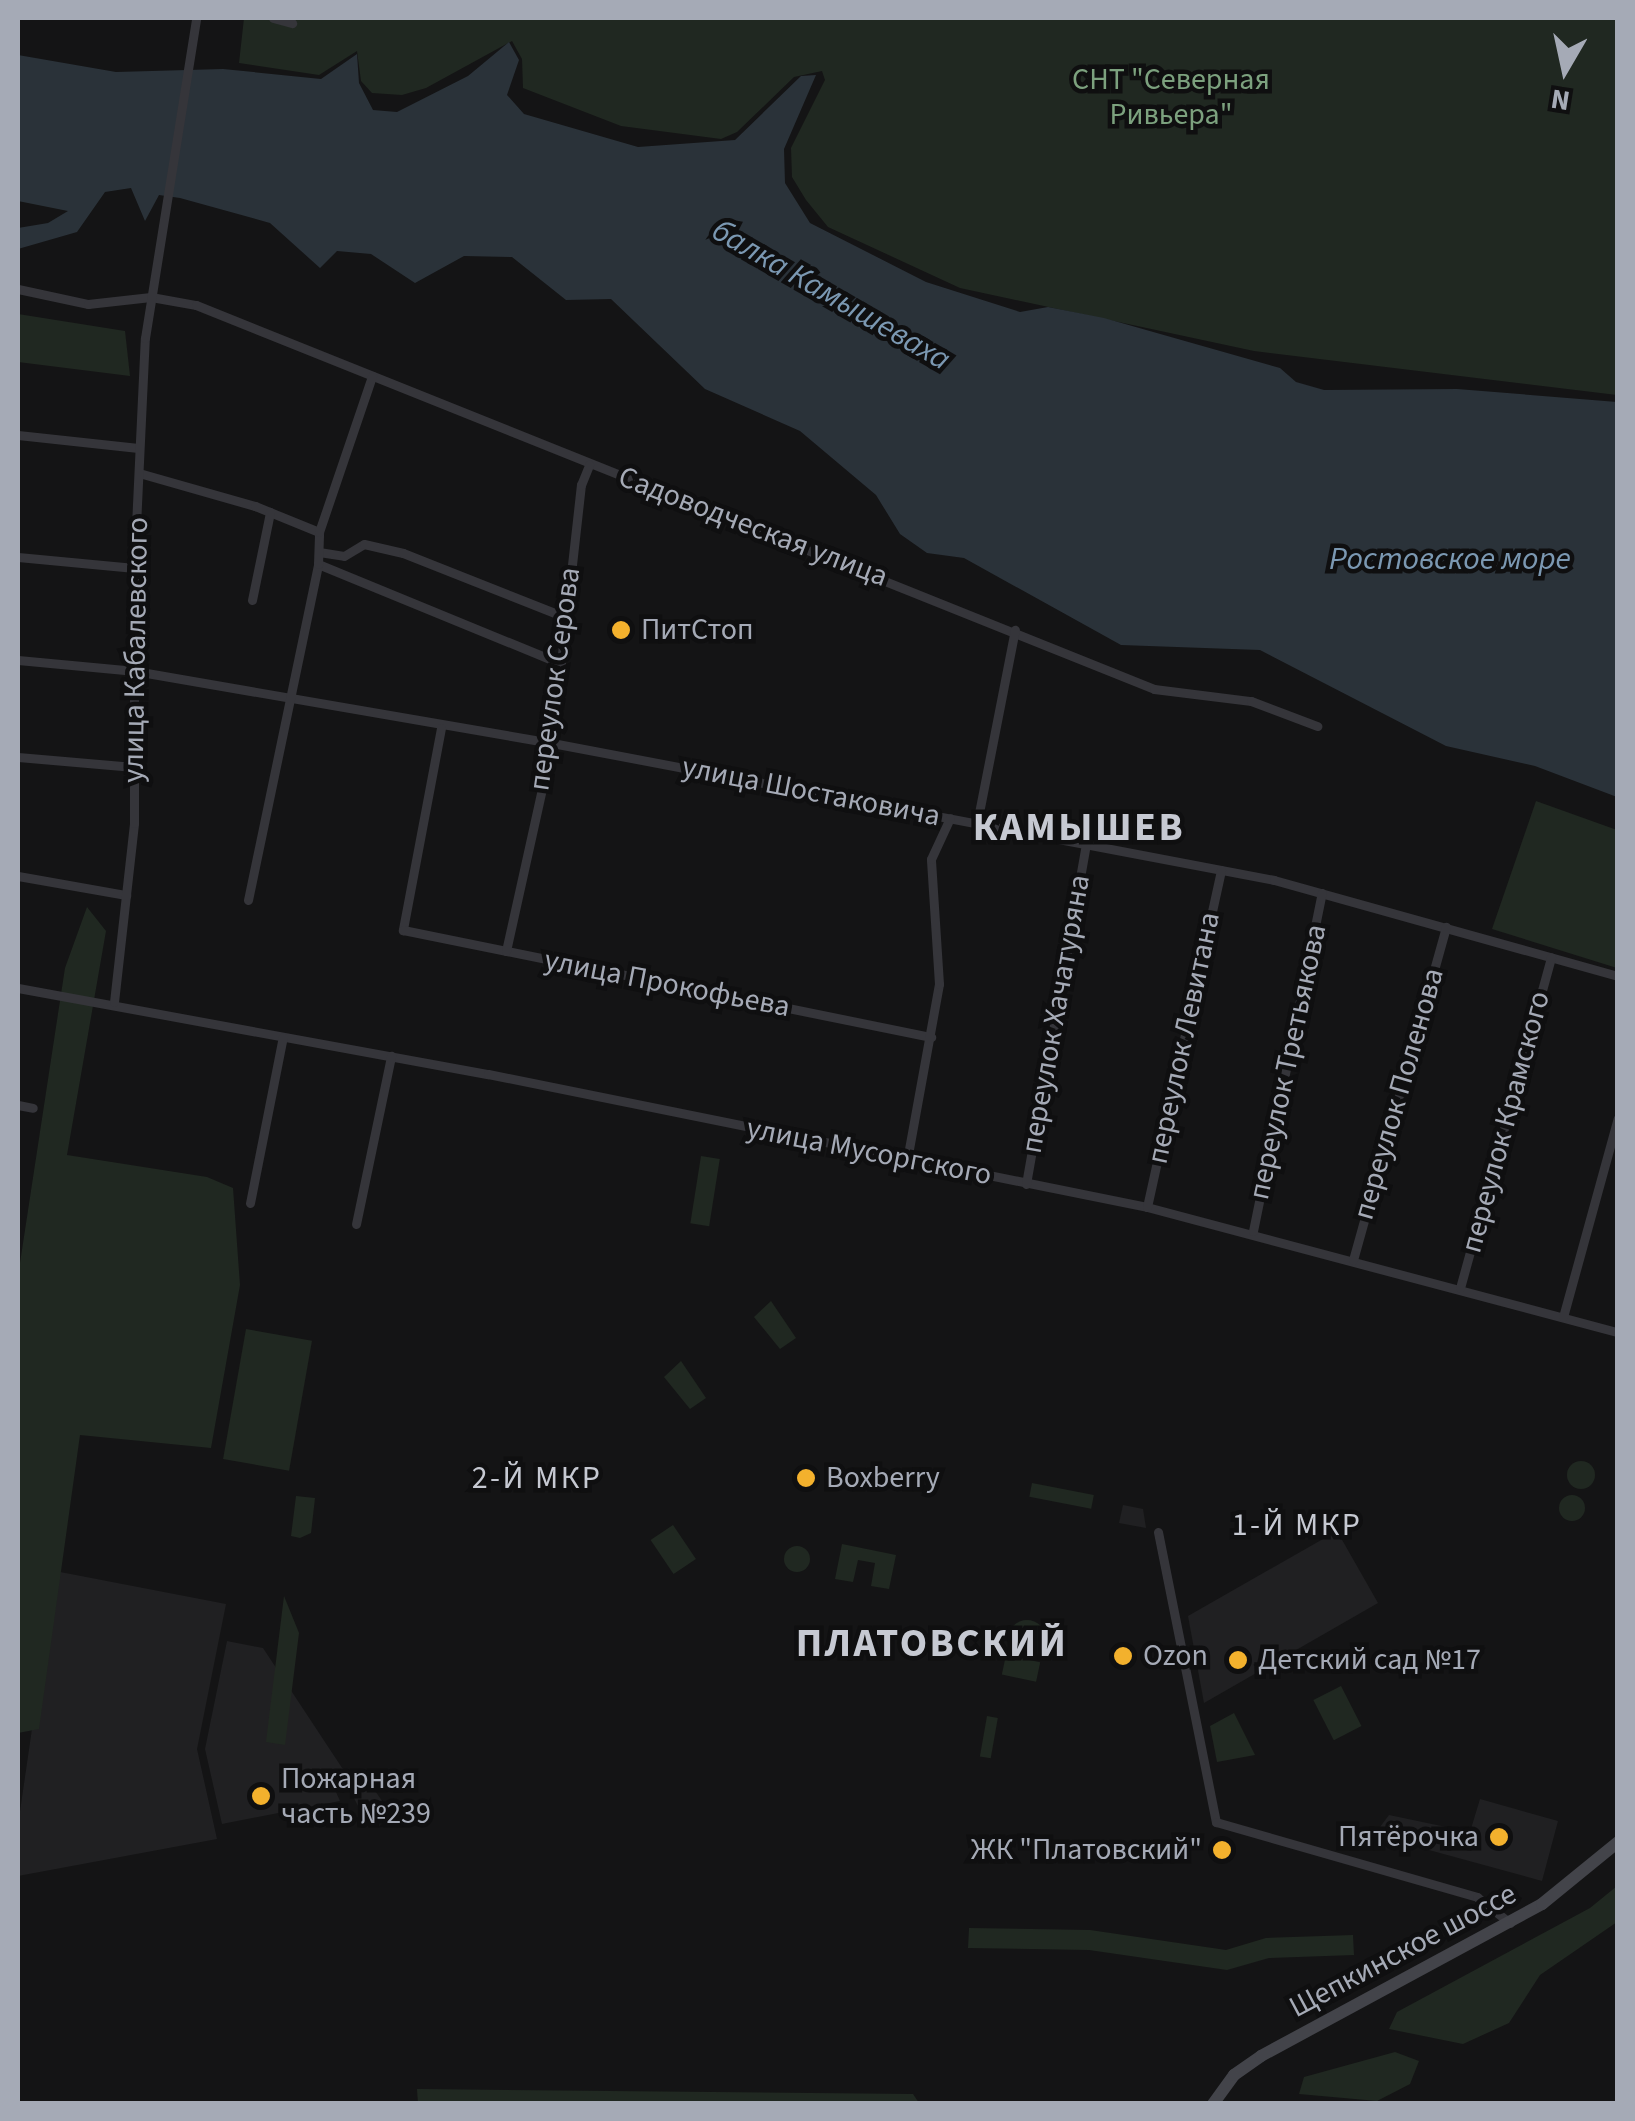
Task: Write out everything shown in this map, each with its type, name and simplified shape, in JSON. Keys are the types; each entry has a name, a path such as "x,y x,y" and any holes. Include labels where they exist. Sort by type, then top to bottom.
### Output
{"main road":[{"name":"Щепкинское шоссе","path":"1213,2104 1234,2075 1261,2056 1510,1923 1562,1891 1618,1842"}],"street":[{"name":"улица Кабалевского","path":"114,1002 134,767 135,670 129,568 139,473 133,448 162,219 196,18"},
{"path":"273,18 292,22"},
{"name":"Садоводческая улица","path":"18,289 88,304 151,297 196,305 1154,689 1252,702 1316,726"},
{"path":"248,900 318,564 319,532 372,376"},
{"path":"18,435 133,448"},
{"name":"переулок Серова","path":"506,951 552,744 580,485 589,465"},
{"path":"139,473 270,512 319,532"},
{"path":"252,600 270,512"},
{"path":"319,552 344,556 364,544 403,553 565,617"},
{"path":"18,557 129,568"},
{"path":"318,564 559,663"},
{"path":"977,823 1014,630"},
{"name":"улица Шостаковича","path":"18,660 135,670 1221,870 1322,893 1618,976"},
{"name":"улица Прокофьева","path":"441,728 403,930 930,1037"},
{"path":"18,757 134,767"},
{"path":"906,1160 938,984 931,859 950,818"},
{"name":"переулок Хачатуряна","path":"1026,1184 1086,844"},
{"name":"переулок Левитана","path":"1147,1207 1221,870"},
{"path":"18,876 126,895"},
{"name":"переулок Третьякова","path":"1253,1231 1322,893"},
{"name":"переулок Поленова","path":"1353,1260 1446,927"},
{"name":"переулок Крамского","path":"1460,1288 1551,957"},
{"name":"улица Мусоргского","path":"18,988 114,1002 1147,1207 1253,1231 1618,1332"},
{"path":"250,1202 283,1037"},
{"path":"356,1224 391,1056"},
{"path":"18,1105 33,1108"},
{"path":"1563,1317 1618,1118"},
{"path":"1158,1532 1216,1822 1478,1897 1510,1923"}],"shaded area":[{"path":"1123,1505 1143,1509 1146,1528 1119,1523"},
{"name":"Детский сад №17","path":"1337,1531 1378,1603 1204,1703 1188,1616"},
{"path":"55,1571 226,1604 197,1749 217,1839 18,1876 18,1825"},
{"path":"227,1641 263,1648 352,1783 336,1792 340,1801 222,1824 205,1749"},
{"path":"371,1785 387,1808 361,1812 353,1796"},
{"path":"1480,1799 1558,1821 1542,1881 1374,1835 1389,1815 1470,1832"}],"green space":[{"name":"СНТ \"Северная Ривьера\"","path":"244,18 1617,18 1617,395 1254,351 960,288 828,227 806,200 792,177 791,148 825,80 822,71 794,77 737,132 721,139 621,126 523,88 522,59 512,41 426,88 402,95 372,93 361,81 357,51 319,75 239,63"},
{"path":"18,314 125,331 130,376 18,362"},
{"path":"1536,801 1617,830 1617,968 1492,929"},
{"path":"87,907 106,931 67,1155 207,1177 233,1188 240,1285 211,1448 80,1435 39,1729 18,1733 18,1276 65,968"},
{"path":"701,1156 720,1159 709,1226 690,1223"},
{"path":"771,1301 796,1338 780,1349 754,1317"},
{"path":"246,1329 312,1341 289,1471 223,1459"},
{"path":"681,1361 706,1398 690,1409 664,1377"},
{"path":"1581,1461 1591,1465 1595,1475 1591,1485 1581,1489 1571,1485 1567,1475 1571,1465"},
{"path":"1032,1483 1094,1495 1091,1509 1029,1497"},
{"path":"1572,1495 1581,1499 1585,1508 1581,1517 1572,1521 1563,1517 1559,1508 1563,1499"},
{"path":"296,1496 315,1498 311,1533 300,1538 291,1536"},
{"path":"673,1525 696,1559 674,1574 651,1540"},
{"path":"842,1544 896,1555 889,1589 871,1586 875,1563 858,1560 853,1582 835,1579"},
{"path":"797,1546 806,1550 810,1559 806,1568 797,1572 788,1568 784,1559 788,1550"},
{"path":"284,1596 299,1633 285,1745 266,1742"},
{"path":"1027,1620 1041,1625 1046,1639 1041,1653 1027,1658 1013,1653 1008,1639 1013,1625"},
{"path":"1006,1655 1040,1662 1036,1682 1002,1675"},
{"path":"1341,1686 1361,1726 1334,1740 1313,1700"},
{"path":"1234,1713 1255,1755 1217,1762 1210,1726"},
{"path":"987,1716 998,1718 991,1758 980,1756"},
{"path":"1617,1886 1617,1922 1540,1975 1509,2023 1463,2044 1389,2029 1397,2012 1590,1908"},
{"path":"969,1928 1090,1930 1226,1950 1266,1938 1353,1935 1354,1955 1269,1958 1227,1970 1089,1950 968,1948"},
{"path":"1395,2052 1419,2061 1410,2084 1377,2101 1299,2094 1304,2077"},
{"path":"417,2089 913,2094 919,2103 418,2104"}],"water":[{"name":"Ростовское море","path":"509,42 519,60 507,95 524,114 638,147 735,140 801,76 816,75 784,149 785,183 810,223 926,282 1020,312 1048,307 1104,318 1280,368 1296,382 1324,390 1457,389 1617,402 1617,797 1535,766 1446,746 1260,650 1121,645 964,558 927,553 900,534 876,495 800,431 705,389 611,299 566,300 512,257 464,256 415,283 371,254 337,251 320,268 270,223 180,198 159,195 145,221 131,188 105,192 77,232 18,249 18,228 48,223 68,211 18,201 18,55 116,72 223,69 321,79 357,54 359,83 373,110 397,112 468,76"}],"place":[{"name":"ПитСтоп","path":"621,630"},
{"name":"Boxberry","path":"806,1478"},
{"name":"Ozon","path":"1123,1656"},
{"name":"Детский сад №17","path":"1238,1660"},
{"name":"Пожарная часть №239","path":"261,1796"},
{"name":"Пятёрочка","path":"1499,1837"},
{"name":"ЖК \"Платовский\"","path":"1222,1850"}],"district":[{"name":"КАМЫШЕВ","path":"1079,828"},
{"name":"2-Й МКР","path":"537,1478"},
{"name":"1-Й МКР","path":"1297,1525"},
{"name":"ПЛАТОВСКИЙ","path":"932,1644"}],"water label":[{"name":"балка Камышеваха","path":"831,295"}]}
